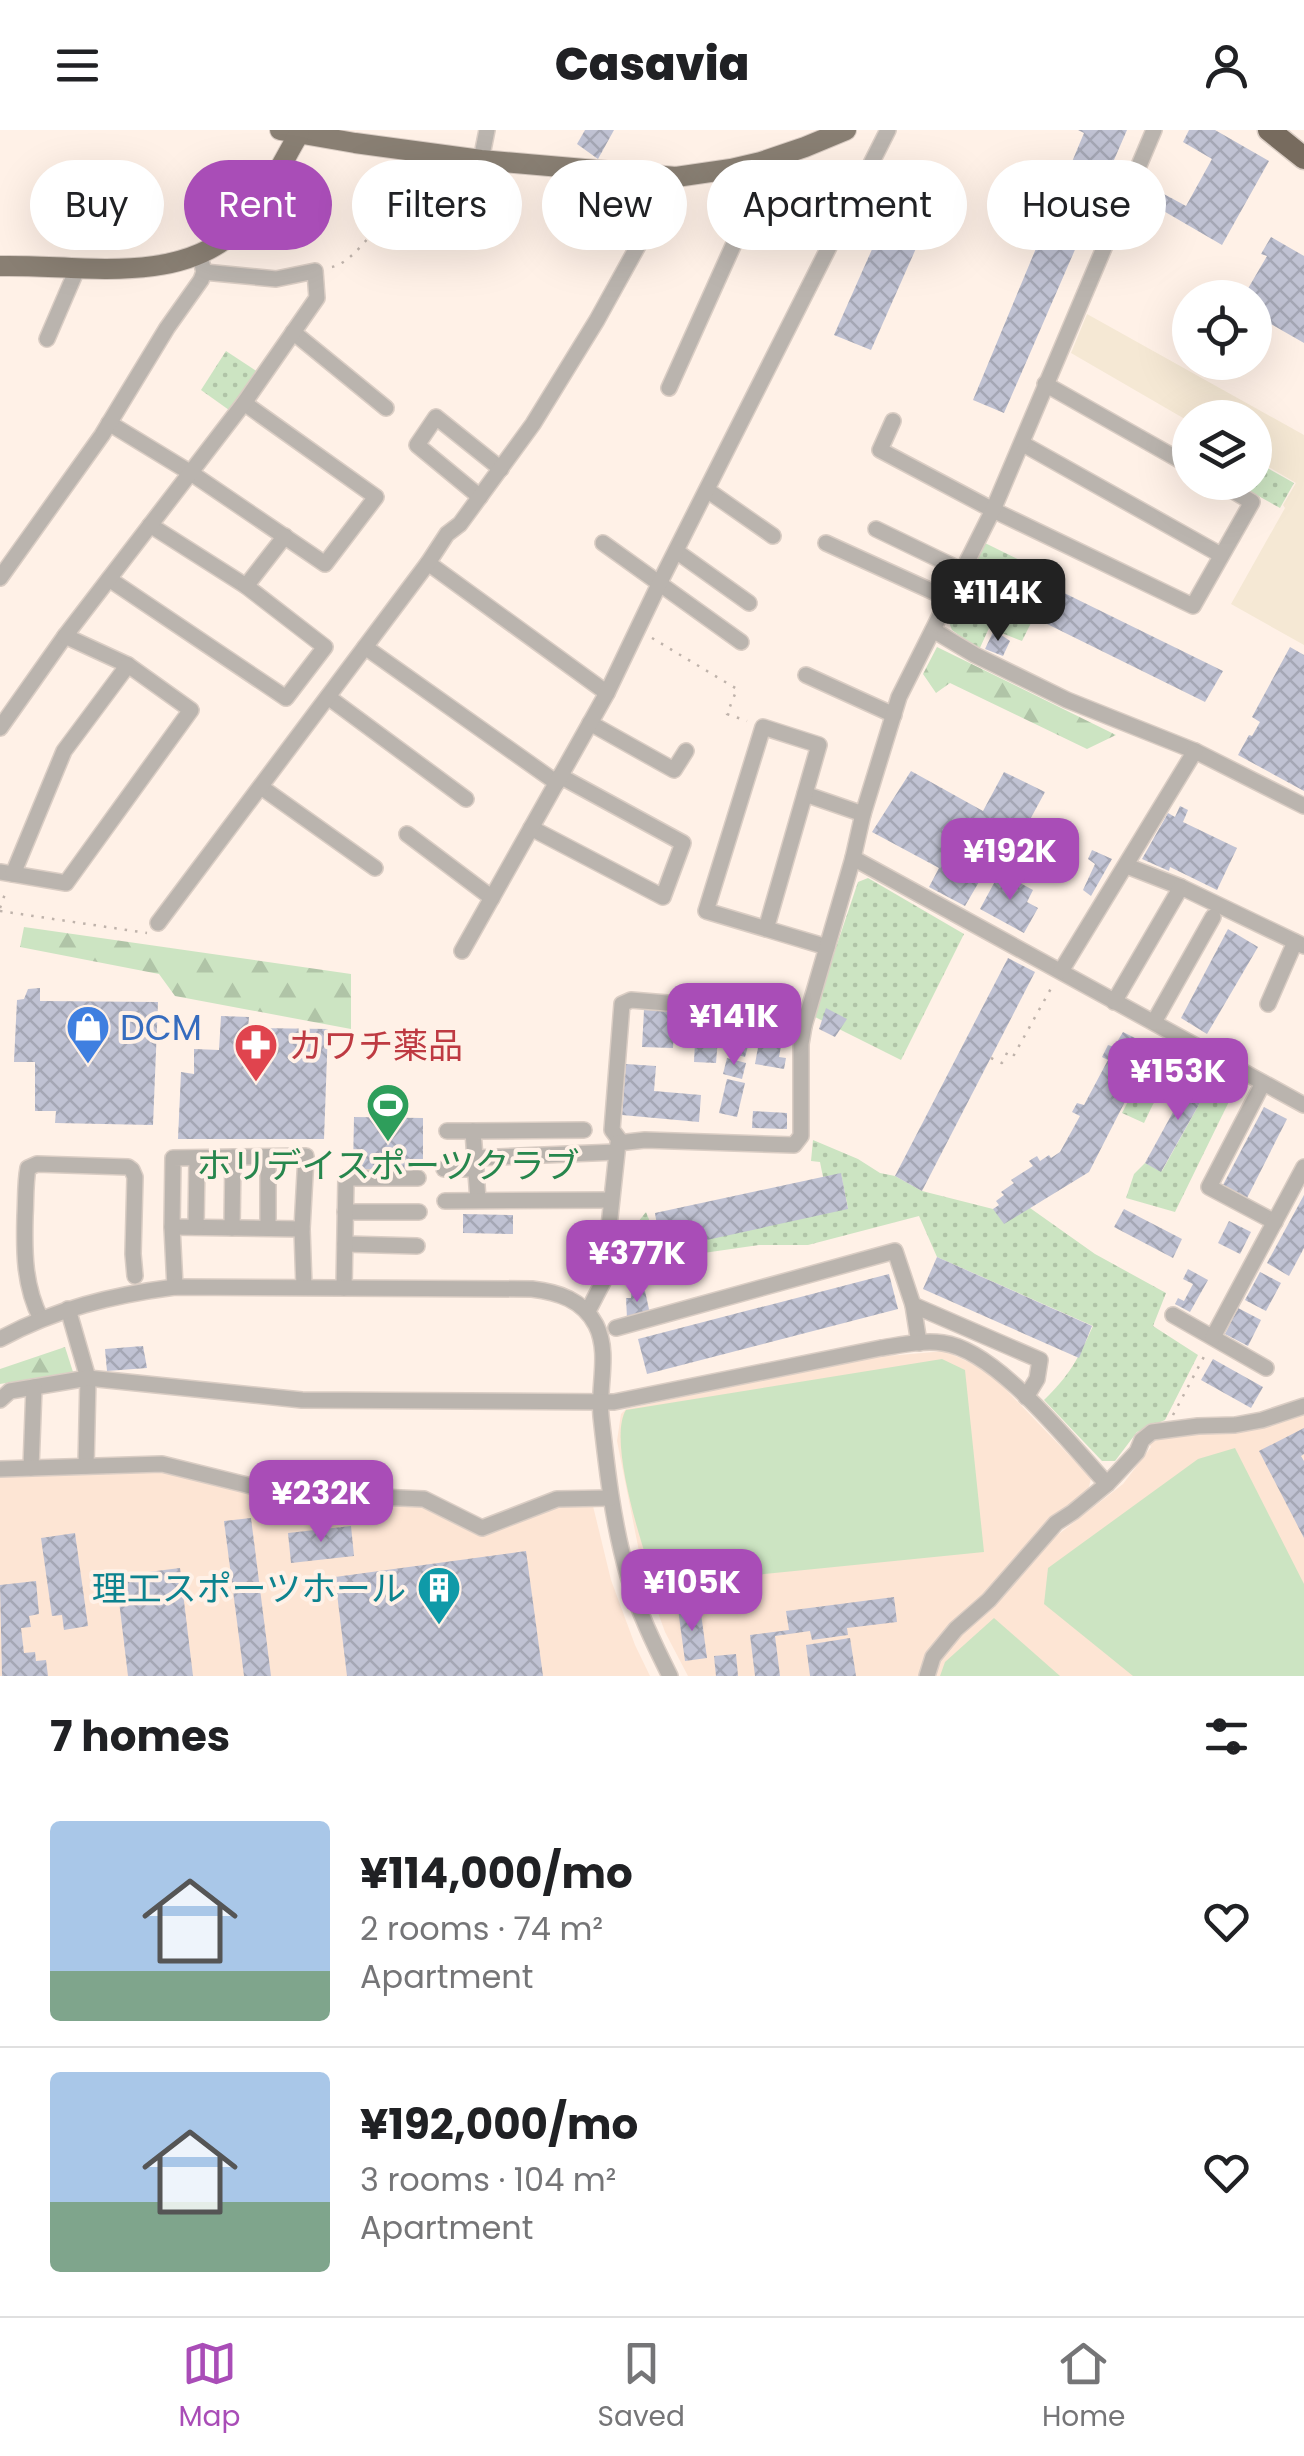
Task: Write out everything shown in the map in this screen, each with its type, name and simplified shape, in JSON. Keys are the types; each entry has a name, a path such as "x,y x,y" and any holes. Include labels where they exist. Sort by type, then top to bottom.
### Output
{"highway":[{"path":"1269,130 1304,158"}],"main road":[{"path":"766,160 846,130"},
{"path":"0,266 202,264 250,215 290,132 410,144 481,160"}],"street":[{"path":"481,160 487,130"},
{"path":"462,951 607,693 888,130"},
{"path":"444,1169 618,1147 644,1140 794,1145 801,1136 804,1026 899,697 1023,444 1154,130"},
{"path":"158,923 447,534 460,524 534,424 635,250"},
{"path":"669,388 731,250"},
{"path":"0,578 109,423 167,328 202,280 202,264 276,279 315,271 317,298 244,403 65,636 0,728"},
{"path":"47,339 78,267"},
{"path":"293,332 386,408"},
{"path":"1045,384 1172,456"},
{"path":"109,423 325,564 376,497 244,403"},
{"path":"480,496 417,445 436,417 500,469"},
{"path":"893,420 880,450 993,510 1193,606 1252,502 1249,500"},
{"path":"1023,444 1222,554"},
{"path":"707,490 773,536"},
{"path":"109,579 286,698 325,647 246,586 150,525"},
{"path":"876,529 963,571"},
{"path":"246,586 284,536"},
{"path":"603,543 741,642"},
{"path":"826,543 949,599"},
{"path":"676,550 749,603"},
{"path":"428,563 607,693"},
{"path":"933,630 974,655 1067,700 1195,751 1304,806"},
{"path":"65,636 128,664 192,710 66,883 6,873 64,751 128,664"},
{"path":"364,646 558,780 683,844 664,897 531,828"},
{"path":"806,675 894,715"},
{"path":"328,697 466,798"},
{"path":"590,722 674,770 686,751"},
{"path":"766,928 820,745 763,727 706,911 827,947"},
{"path":"1058,975 1195,751"},
{"path":"261,787 376,868"},
{"path":"805,794 863,814"},
{"path":"407,834 492,898"},
{"path":"853,858 1058,975 1154,1022 1304,1105"},
{"path":"1127,866 1181,886 1300,944 1268,1004"},
{"path":"1114,1002 1181,886"},
{"path":"1154,1022 1213,917"},
{"path":"588,1311 602,1282 618,1147 612,1130 622,1004 631,1000 714,1007 804,1026"},
{"path":"1263,1083 1210,1187 1275,1222"},
{"path":"472,1130 478,1200"},
{"path":"447,1131 584,1130"},
{"path":"268,1156 268,1228"},
{"path":"175,1287 173,1158 306,1156 304,1287"},
{"path":"232,1228 233,1157"},
{"path":"196,1227 198,1158"},
{"path":"41,1319 27,1281 24,1248 28,1168 37,1164 132,1170 135,1276"},
{"path":"1214,1338 1304,1167"},
{"path":"344,1288 346,1178 418,1178"},
{"path":"445,1200 611,1200"},
{"path":"346,1212 419,1212"},
{"path":"172,1227 302,1229"},
{"path":"345,1244 417,1246"},
{"path":"616,1328 894,1251 914,1306 920,1343"},
{"path":"3,1331 126,1294 175,1287 532,1289 561,1295 588,1311 602,1338 600,1402 610,1498 628,1576 670,1676"},
{"path":"914,1306 1040,1360 1037,1379 1026,1398"},
{"path":"68,1310 88,1378 86,1466"},
{"path":"1173,1315 1266,1368"},
{"path":"0,1400 10,1391 88,1378 302,1400 614,1402 881,1348 945,1343 987,1362 1107,1484"},
{"path":"31,1468 34,1388"},
{"path":"927,1676 933,1658 956,1628 990,1600 1056,1523 1107,1484 1152,1432 1235,1426 1304,1406"},
{"path":"0,1469 162,1464 300,1498 424,1500 482,1528 556,1499 610,1498"}],"path":[{"path":"315,271 342,265 382,219 411,174 410,144"},
{"path":"638,629 736,690 727,714 763,727"},
{"path":"6,873 0,910 150,933 158,923"},
{"path":"991,1058 1002,1062 1008,1052 1014,1055 1058,975"},
{"path":"1179,1404 1214,1338"}],"shaded area":[{"path":"1087,314 1172,361 1172,380 1205,380 1241,400 1172,400 1172,412 1071,353"},
{"path":"1272,417 1304,435 1304,645 1231,604 1296,483 1272,469"},
{"path":"945,1351 988,1371 1091,1478 1088,1491 952,1624 926,1654 919,1676 688,1676 665,1632 643,1571 617,1441 621,1414 626,1409 865,1358"},
{"path":"1304,1412 1304,1676 933,1676 938,1661 963,1631 1046,1544 1123,1484 1151,1447 1149,1444 1165,1436 1263,1428"},
{"path":"160,1471 377,1502 423,1504 482,1533 558,1506 593,1506 611,1580 650,1676 0,1676 0,1474"}],"green space":[{"path":"226,351 258,372 229,410 201,390"},
{"path":"1272,471 1294,483 1280,508 1266,500 1272,500"},
{"path":"985,543 1054,577 1022,641 989,628 979,650 952,630 948,620"},
{"path":"937,647 1116,735 1087,749 950,683 936,693 923,674"},
{"path":"868,878 964,934 901,1060 813,1016 858,882"},
{"path":"24,927 351,974 351,1029 175,996 159,974 20,947"},
{"path":"1158,1043 1178,1052 1144,1123 1122,1113"},
{"path":"1240,1079 1175,1212 1126,1198 1134,1174 1145,1163 1162,1171 1211,1083"},
{"path":"813,1140 922,1191 993,1209 1030,1208 1095,1254 1166,1293 1153,1326 1198,1355 1165,1420 1137,1432 1115,1461 1102,1461 1044,1400 1073,1366 1093,1326 937,1257 919,1216 808,1245 759,1245 648,1261 642,1232 634,1227 646,1212 661,1249 848,1208 841,1174 823,1177 820,1162 811,1161"},
{"path":"65,1347 73,1372 0,1384 0,1369"},
{"path":"942,1359 965,1370 984,1552 656,1585 624,1469 621,1424 626,1410"},
{"path":"1235,1448 1304,1584 1304,1676 1133,1676 1044,1604 1048,1568 1198,1459"},
{"path":"994,1618 1060,1676 940,1676 945,1662"}],"building":[{"path":"585,130 614,130 598,159 577,144"},
{"path":"1078,130 1127,130 1114,160 1073,160 1084,133"},
{"path":"1189,130 1215,130 1269,161 1222,245 1166,212 1166,195 1186,206 1212,159 1183,142"},
{"path":"1271,237 1304,256 1304,343 1272,325 1272,280 1253,280 1267,256 1261,254"},
{"path":"872,250 915,250 871,350 834,335"},
{"path":"1035,250 1075,250 1004,413 973,400"},
{"path":"1052,587 1223,671 1205,702 1039,620"},
{"path":"994,630 1010,641 1003,656 985,649"},
{"path":"1290,647 1304,655 1304,791 1238,755 1260,722 1252,717"},
{"path":"911,771 983,811 1004,772 1045,792 1027,825 1034,830 1020,859 998,849 965,906 929,887 939,868 872,832"},
{"path":"1180,806 1188,810 1183,822 1237,848 1217,890 1170,867 1169,871 1142,859 1168,813 1175,817"},
{"path":"1092,850 1112,859 1091,896 1083,890 1095,864 1088,859"},
{"path":"1000,872 1033,890 1027,902 1038,908 1024,933 980,909"},
{"path":"1228,929 1258,947 1207,1034 1181,1018"},
{"path":"1008,958 1035,972 922,1191 895,1176"},
{"path":"40,988 40,1001 158,1002 153,1125 55,1123 56,1111 35,1111 35,1062 14,1062 17,1000 24,999 28,989"},
{"path":"826,1008 847,1019 835,1037 819,1029"},
{"path":"644,1010 675,1011 673,1048 642,1047"},
{"path":"221,1016 249,1017 248,1028 328,1029 324,1139 178,1139 181,1072 194,1074 194,1049 219,1050"},
{"path":"696,1023 719,1025 716,1063 694,1062"},
{"path":"762,1025 784,1030 779,1057 786,1058 784,1069 755,1064"},
{"path":"734,1027 752,1032 745,1057 727,1052"},
{"path":"1123,1032 1153,1047 1089,1172 1004,1224 993,1209 1004,1195 1001,1192 1014,1183 1011,1180 1033,1166 1029,1161 1037,1156 1040,1161 1049,1155 1051,1158 1060,1152 1080,1116 1072,1112 1077,1103 1084,1105 1108,1060 1102,1057 1108,1045 1114,1047"},
{"path":"727,1058 746,1063 742,1079 723,1074"},
{"path":"626,1064 656,1066 654,1091 701,1095 699,1122 622,1115"},
{"path":"1194,1074 1211,1083 1161,1172 1145,1163"},
{"path":"727,1079 745,1083 737,1117 719,1113"},
{"path":"1264,1107 1287,1119 1247,1198 1223,1185"},
{"path":"753,1111 787,1113 787,1129 752,1128"},
{"name":"ホリデイスポーツクラブ","path":"354,1117 423,1118 423,1170 353,1169"},
{"path":"841,1173 848,1209 661,1250 655,1213"},
{"path":"1304,1195 1304,1248 1289,1276 1267,1263"},
{"path":"1124,1209 1182,1239 1173,1258 1114,1227"},
{"path":"463,1214 513,1215 513,1234 463,1233"},
{"path":"1229,1221 1251,1232 1240,1254 1218,1243"},
{"path":"937,1257 1092,1326 1079,1358 923,1289"},
{"path":"1188,1269 1208,1280 1190,1312 1175,1304 1178,1298 1184,1301 1193,1284 1183,1279"},
{"path":"1260,1272 1281,1283 1266,1311 1245,1300"},
{"path":"889,1274 898,1309 647,1374 638,1339"},
{"path":"645,1291 650,1314 627,1318 626,1298"},
{"path":"1238,1308 1261,1320 1248,1346 1225,1334"},
{"path":"143,1346 147,1368 107,1371 105,1349"},
{"path":"1213,1359 1263,1387 1251,1408 1201,1380"},
{"path":"1304,1428 1301,1456 1304,1538 1259,1451"},
{"path":"251,1518 271,1676 244,1676 224,1521"},
{"path":"351,1526 354,1556 291,1563 288,1533"},
{"path":"75,1533 88,1626 64,1630 62,1615 52,1616 41,1538"},
{"name":"理工スポーツホール","path":"526,1551 543,1676 347,1676 335,1577"},
{"path":"180,1568 193,1676 128,1676 116,1576"},
{"path":"36,1581 39,1614 29,1616 31,1627 21,1628 24,1653 35,1652 36,1661 46,1660 48,1676 2,1676 0,1585"},
{"path":"894,1597 897,1622 847,1628 848,1635 812,1640 810,1631 775,1636 780,1676 755,1676 750,1635 789,1630 786,1611"},
{"path":"700,1606 707,1658 685,1661 678,1609"},
{"path":"850,1638 856,1676 810,1676 806,1645"},
{"path":"736,1654 738,1676 716,1676 714,1656"}],"place":[{"name":"DCM","path":"88,1065"},
{"name":"カワチ薬品","path":"256,1083"},
{"name":"ホリデイスポーツクラブ","path":"388,1143"},
{"name":"理工スポーツホール","path":"439,1626"}]}
